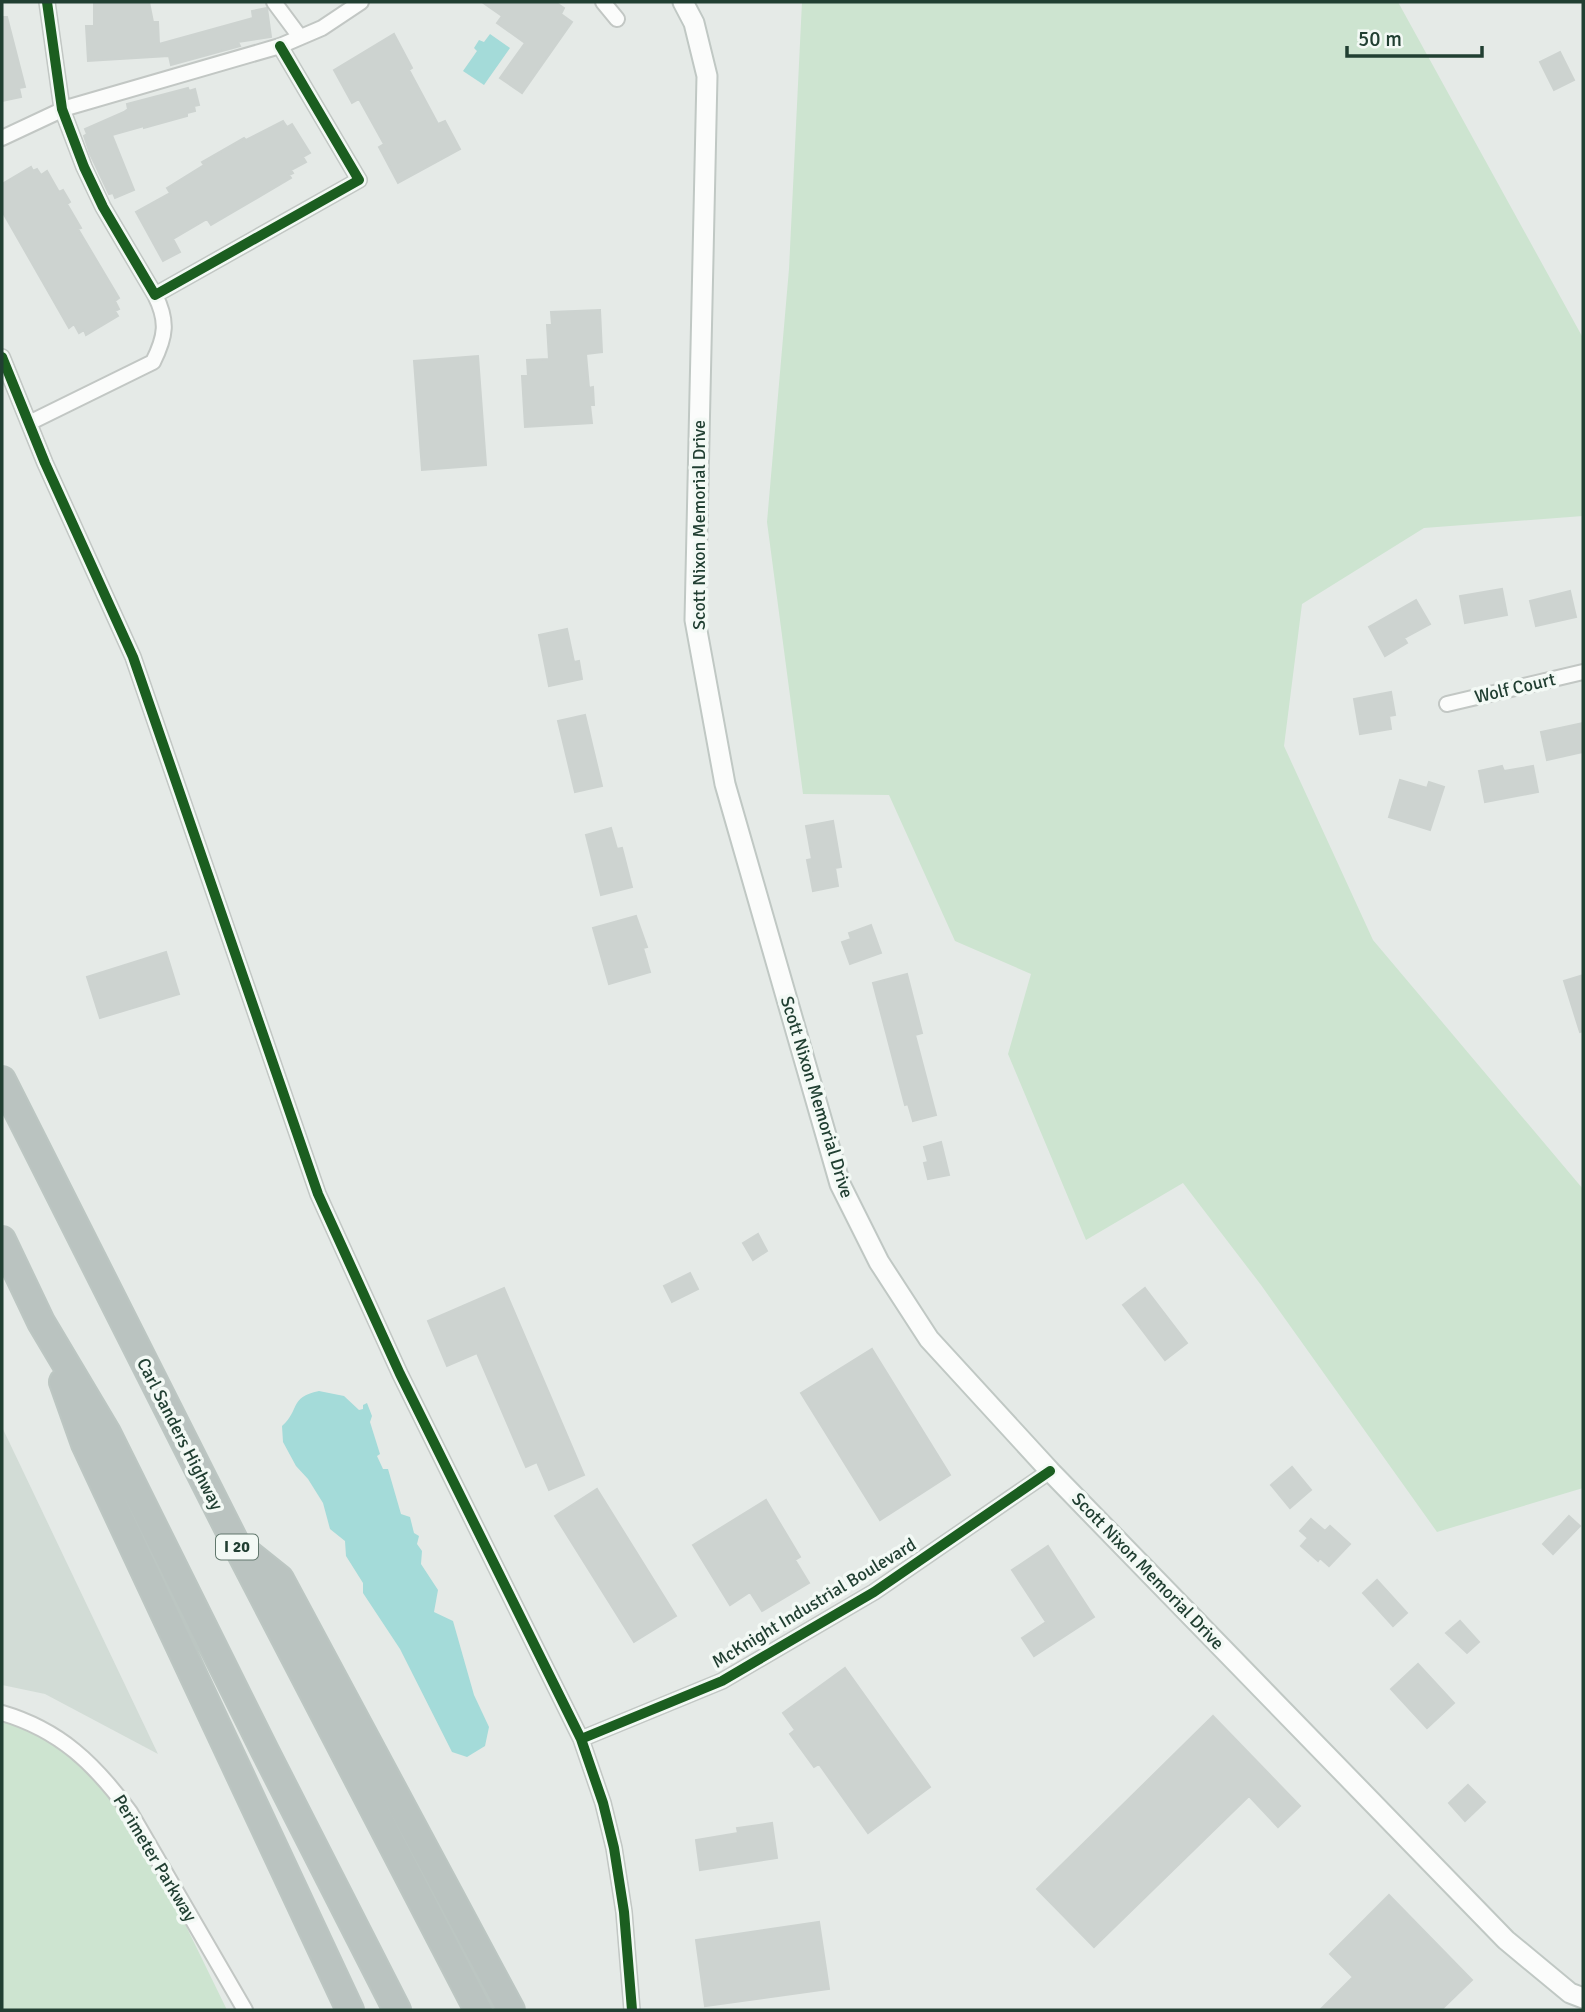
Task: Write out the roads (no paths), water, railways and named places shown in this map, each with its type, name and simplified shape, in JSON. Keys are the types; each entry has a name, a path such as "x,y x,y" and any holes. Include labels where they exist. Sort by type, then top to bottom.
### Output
{"highway":[{"name":"Carl Sanders Highway","path":"2,1080 235,1542 478,2010"},
{"path":"2,1240 41,1322 107,1433 397,2010"},
{"path":"41,1322 85,1444 350,2010"},
{"path":"235,1542 280,1579 511,2010"}],"main road":[{"name":"Scott Nixon Memorial Drive","path":"683,2 694,23 707,76 708,125 702,261 695,620 725,784 840,1184 878,1262 921,1328 1050,1471 1506,1940 1570,1993 1583,1998"}],"street":[{"path":"29,423 153,362 161,346 164,331 163,312 103,206 84,167 62,110 47,2"},
{"path":"274,2 300,37"},
{"path":"2,138 62,110 280,46 322,28 361,2"},
{"path":"603,2 617,19"},
{"path":"155,295 359,180 280,46"},
{"path":"2,357 134,657 318,1194 400,1374 581,1739 603,1803 614,1848 624,1912 632,2010"},
{"name":"Wolf Court","path":"1447,704 1583,672"},
{"name":"McKnight Industrial Boulevard","path":"581,1739 722,1681 874,1592 1050,1471"},
{"name":"Perimeter Parkway","path":"2,1713 27,1720 60,1738 108,1782 130,1812 244,2010"}],"water":[{"path":"490,34 510,48 484,85 463,71 477,51 474,48 479,40 484,42"},
{"path":"319,1391 344,1396 359,1410 367,1403 380,1454 377,1456 383,1469 388,1469 401,1514 410,1517 414,1533 419,1536 417,1544 422,1551 421,1564 438,1590 434,1612 453,1621 474,1695 489,1727 485,1746 467,1757 452,1752 400,1649 363,1593 363,1583 346,1556 345,1541 330,1529 323,1503 296,1466 283,1442 282,1426 299,1401"}]}
